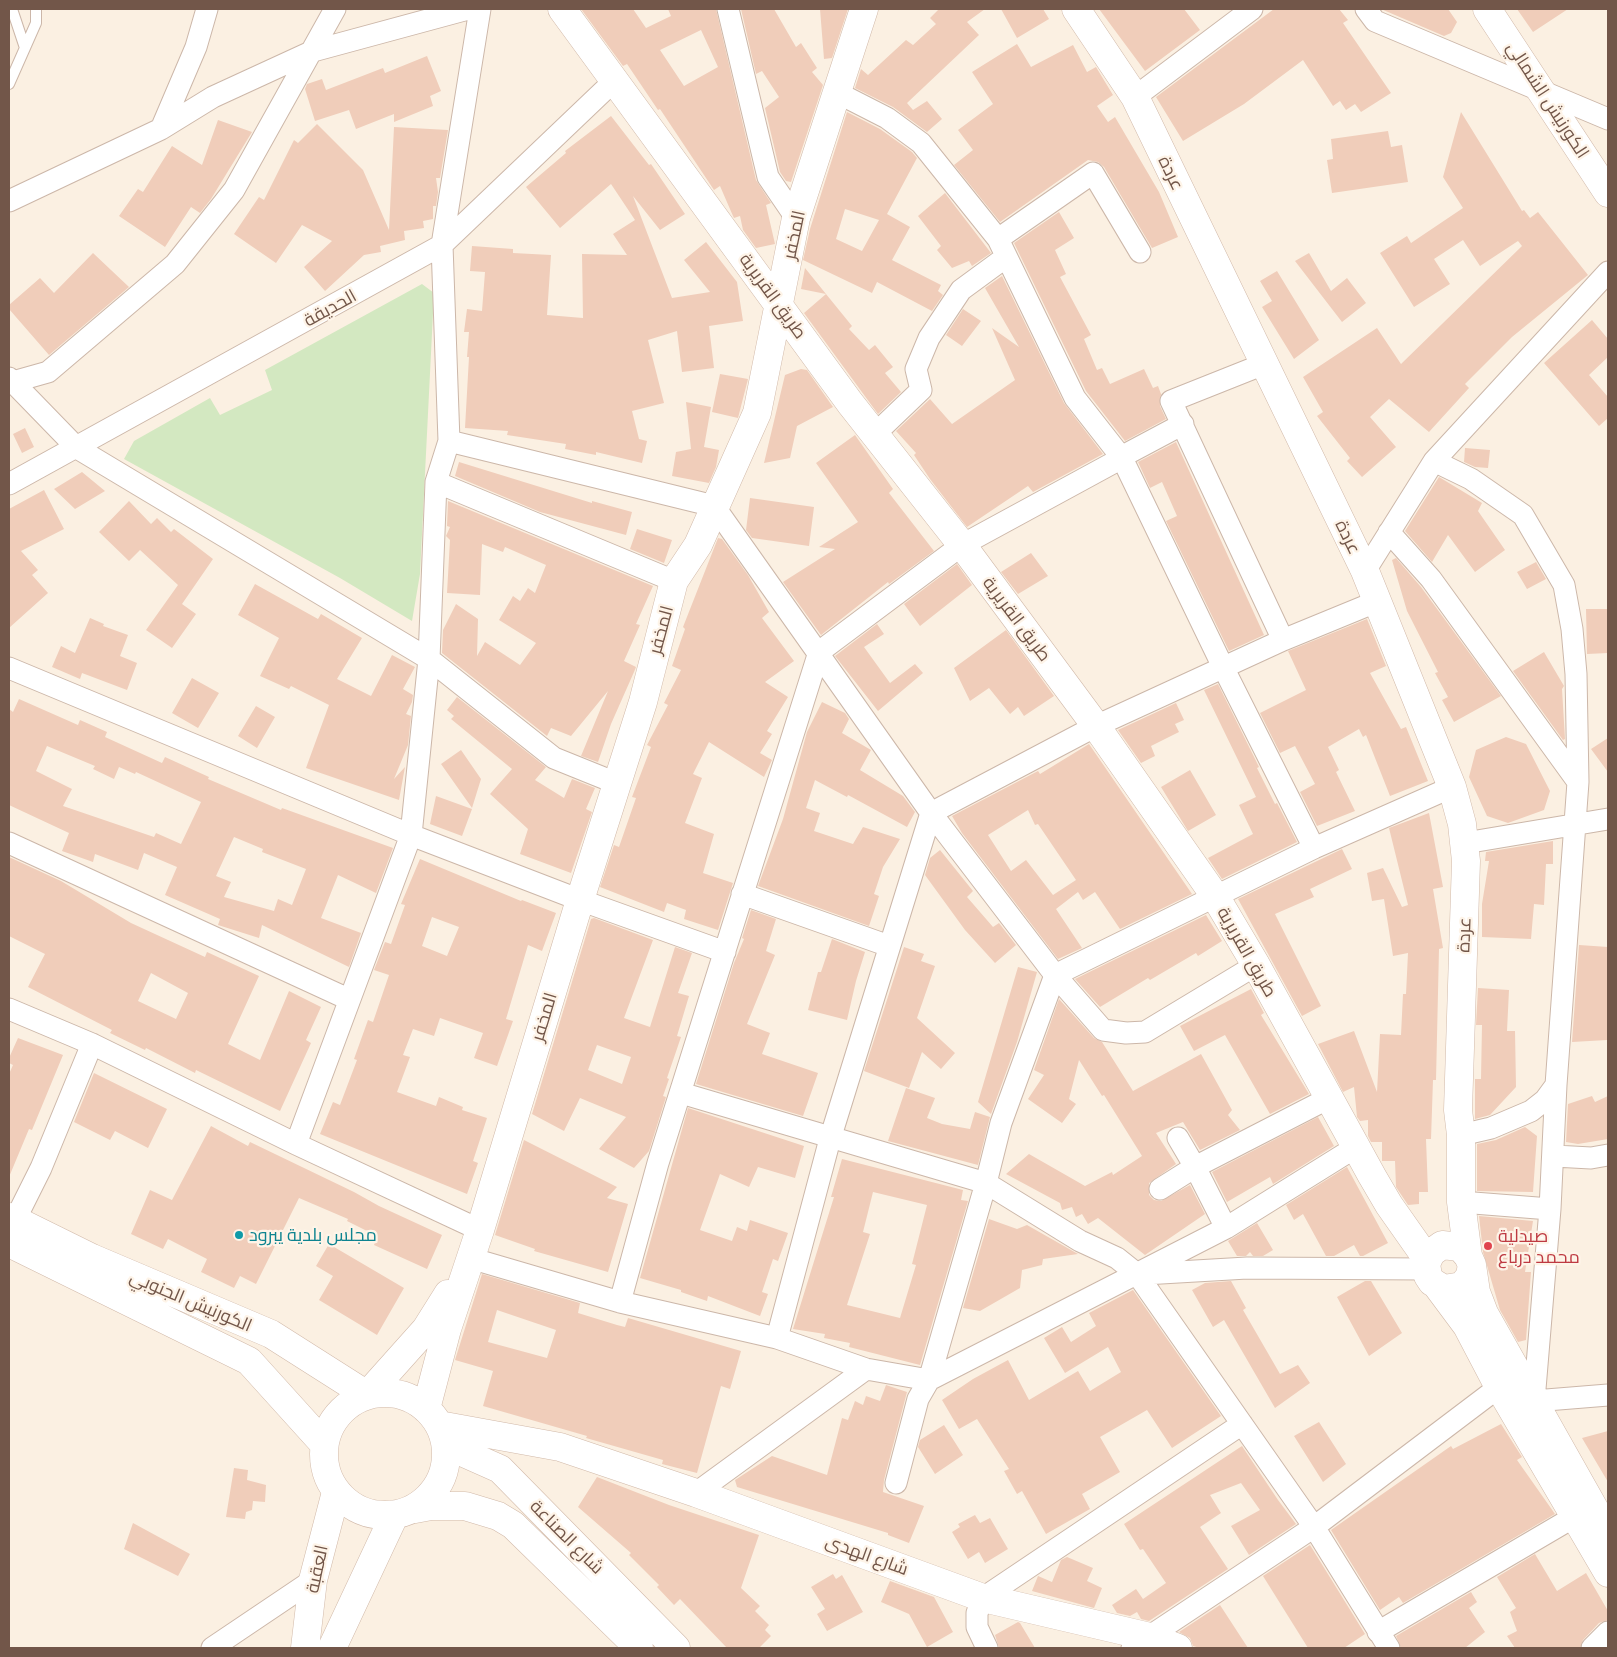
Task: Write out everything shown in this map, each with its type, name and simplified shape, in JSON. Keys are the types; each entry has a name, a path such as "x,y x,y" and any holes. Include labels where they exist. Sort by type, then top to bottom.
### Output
{"street":[{"path":"161,129 196,47 207,9"},
{"path":"9,381 48,372 175,264 234,190 335,9"},
{"path":"9,201 161,129 213,97 313,51 468,9"},
{"path":"296,1144 348,999 411,835 429,659 436,482 449,441 442,246 480,9"},
{"name":"طريق القريرية","path":"562,9 850,403 876,433 962,545 1096,726 1215,896 1256,965 1388,1205 1432,1266 1499,1387 1608,1573"},
{"path":"728,9 768,177 796,218"},
{"name":"المخفر","path":"470,1258 616,783 643,702 674,581 698,545 757,413 780,306 796,218 864,9"},
{"name":"عردة","path":"1076,9 1135,97 1365,571 1452,786 1465,843 1466,880 1459,1122"},
{"path":"1135,97 1252,9"},
{"path":"1366,9 1375,21 1608,120"},
{"name":"الكورنيش الشمالي","path":"1487,9 1608,193"},
{"name":"الحديقة","path":"9,484 442,246 615,80"},
{"path":"838,93 887,118 921,143 1002,248 1075,398 1122,458 1222,667 1314,848"},
{"path":"876,433 921,390 916,369 929,338 961,290 1002,248 1093,173 1140,252"},
{"path":"1365,571 1434,461 1608,272"},
{"path":"1264,364 1171,401 1283,640"},
{"path":"9,381 77,448 429,659 554,758 616,783"},
{"path":"620,1302 658,1163 819,652 962,545 1183,424"},
{"path":"449,441 714,506 931,813 1054,975 1103,1030 1126,1033 1145,1032 1256,965"},
{"path":"1434,461 1471,479 1523,515 1564,585 1572,629 1576,674 1578,782 1556,1085 1554,1156 1534,1401"},
{"path":"436,482 674,581"},
{"path":"1390,532 1430,579 1578,782"},
{"path":"777,1338 830,1139 931,813 1096,726 1222,667 1378,601"},
{"path":"9,668 411,835 580,900 725,952"},
{"path":"896,1483 918,1400 929,1380 986,1184 1001,1123 1054,975 1314,848 1452,786"},
{"path":"1465,843 1608,819"},
{"path":"9,843 348,999"},
{"path":"742,894 889,946"},
{"path":"9,1009 92,1044 296,1144 480,1230"},
{"path":"11,1227 41,1168 92,1044"},
{"path":"1459,1122 1484,1131 1524,1115 1538,1106 1556,1085"},
{"path":"681,1092 830,1139 986,1184 1080,1241 1117,1258 1138,1274 1314,1527 1383,1640 1574,1517"},
{"path":"1160,1189 1195,1167 1329,1098"},
{"path":"1459,1122 1461,1202 1476,1292 1484,1314 1608,1533"},
{"path":"1459,1122 1452,1138 1447,1212 1432,1266 1444,1289 1456,1288 1466,1281 1470,1263"},
{"path":"1178,1138 1226,1228"},
{"path":"470,1258 620,1302 777,1338 866,1369 929,1380 1226,1228 1356,1147"},
{"path":"1554,1156 1591,1158 1608,1154"},
{"path":"1461,1202 1550,1209"},
{"name":"الكورنيش الجنوبي","path":"11,1227 92,1258 271,1334 368,1395"},
{"name":"الكورنيش الجنوبي","path":"11,1227 248,1361 324,1444"},
{"path":"1138,1274 1247,1268 1432,1266 1454,1245 1470,1263"},
{"path":"368,1395 426,1329 470,1258"},
{"path":"332,1648 404,1512 431,1495 438,1486 446,1466 437,1426 447,1329 470,1258"},
{"path":"696,1493 866,1369"},
{"path":"1141,1643 1314,1527 1499,1387"},
{"path":"437,1426 413,1400 392,1393 368,1395 348,1405 332,1424 324,1444 326,1472 336,1492 348,1504 367,1514 404,1512 470,1472 560,1448"},
{"path":"1534,1401 1608,1396"},
{"path":"987,1648 977,1627 977,1613 983,1598 1242,1424"},
{"name":"شارع الهدى","path":"437,1426 560,1448 696,1493 983,1598 1141,1643 1178,1648"},
{"name":"شارع الصناعة","path":"437,1426 496,1466 676,1648"},
{"name":"العقبة","path":"305,1648 313,1580 336,1492"},
{"name":"شارع الصناعة","path":"404,1512 440,1505 465,1506 498,1516 513,1525 639,1648"},
{"path":"212,1648 313,1580"},
{"path":"1592,1648 1608,1632"}],"lane":[{"path":"12,9 25,48"},
{"path":"9,84 36,23 36,9"}],"green space":[{"path":"422,284 434,293 420,574 412,621 340,578 124,459 134,441 210,398 220,415 272,390 265,370"}],"building":[{"path":"581,9 633,9 646,28 671,16 668,9 716,9 756,180 771,203 766,205 775,244 756,248 743,230 740,216 734,218 720,186 714,190 660,109 658,110 627,64 623,66","holes":["701,30 718,67 684,86 660,50"]},
{"path":"741,9 774,9 796,47 801,43 817,68 812,72 823,85 791,182 786,181 780,172 765,108 779,97 762,71 756,74"},
{"path":"820,9 848,9 832,58 824,59"},
{"path":"939,9 985,9 967,22 979,35 907,103 913,110 927,101 942,119 927,132 893,107 855,88 861,69 868,75 906,40 913,45 936,24 930,18"},
{"path":"1001,9 1043,9 1049,19 1017,38"},
{"path":"1099,9 1184,9 1200,30 1145,71"},
{"path":"1274,9 1339,9 1348,20 1343,23 1391,93 1361,112 1355,104 1346,110 1340,101 1333,106 1303,60 1244,104 1183,141 1156,97"},
{"path":"1381,9 1448,9 1457,22 1451,33 1444,36"},
{"path":"1517,9 1568,9 1533,32"},
{"path":"1017,44 1031,67 1073,45 1087,72 1096,67 1113,95 1097,106 1108,122 1115,117 1159,192 1178,237 1152,248 1104,167 1098,162 1088,160 1000,222 954,165 973,150 958,130 993,104 972,72"},
{"path":"427,56 441,91 430,96 433,106 394,122 394,114 356,129 349,110 315,121 305,89 307,84 322,79 326,90 383,68 385,73"},
{"path":"847,112 880,129 912,152 917,158 887,214 910,227 892,260 941,285 938,291 943,295 932,311 877,282 872,293 803,260 810,229","holes":["845,209 879,220 862,251 836,239"]},
{"path":"1461,112 1522,211 1524,210 1530,218 1538,212 1588,275 1512,337 1465,384 1469,388 1429,432 1389,399 1370,417 1396,447 1362,477 1347,461 1350,458 1317,416 1323,412 1303,377 1377,328 1401,364 1522,246 1518,241 1480,266 1463,240 1434,259 1450,284 1414,307 1380,253 1407,236 1411,243 1463,208 1443,177"},
{"path":"611,116 649,165 651,164 685,214 660,230 633,196 672,298 710,292 684,260 706,242 737,282 743,321 709,326 714,368 682,372 677,331 648,340 664,403 632,411 639,439 647,441 642,463 596,452 596,455 565,449 566,444 507,435 508,431 465,428 469,332 464,332 467,309 482,311 485,272 470,271 472,246 513,249 513,253 551,255 547,315 583,318 582,254 627,255 613,234 635,220 611,184 560,228 526,187 566,153 565,151"},
{"path":"218,120 252,132 211,199 200,213 191,207 165,247 119,216 138,189 143,192 172,146 202,165"},
{"path":"317,124 363,170 389,230 394,127 448,130 440,178 436,178 438,192 436,206 433,206 433,219 423,221 424,228 404,231 405,240 380,246 381,252 364,255 325,291 304,267 332,241 302,225 276,263 234,234 259,197 264,200 294,140 298,143"},
{"path":"1388,131 1391,147 1402,145 1408,182 1332,193 1327,160 1333,159 1331,139"},
{"path":"945,193 991,253 972,266 969,261 952,268 937,250 941,246 918,216"},
{"path":"1059,212 1074,238 1055,250 1066,274 1060,277 1091,335 1084,339 1097,370 1102,368 1110,384 1144,369 1153,388 1158,386 1161,394 1160,406 1166,419 1125,441 1086,391 1014,243"},
{"path":"93,253 129,287 49,355 9,309 9,305 40,278 54,293"},
{"path":"1309,253 1331,291 1347,278 1366,303 1342,322 1295,261"},
{"path":"805,268 826,294 801,289"},
{"path":"1277,271 1319,340 1294,359 1262,307 1272,301 1260,281"},
{"path":"1002,276 1064,403 1103,454 1033,492 1028,486 967,527 930,479 914,455 916,453 896,431 930,399 952,424 1015,380 992,328 1019,347 985,288"},
{"path":"826,294 852,326 849,329 869,350 875,345 893,367 885,373 901,392 878,414 804,313"},
{"path":"963,309 981,321 962,346 946,335"},
{"path":"1592,320 1608,339 1608,357 1589,375 1608,397 1608,418 1599,426 1544,363"},
{"path":"801,369 807,370 833,407 797,426 790,458 764,463 785,375"},
{"path":"720,374 748,379 738,418 712,412"},
{"path":"686,402 711,407 704,447 719,450 716,467 709,483 672,476 676,452 691,449"},
{"path":"25,428 34,447 22,453 13,434"},
{"path":"855,435 893,489 889,493 934,551 889,584 888,582 821,635 783,582 835,549 819,547 858,522 816,463"},
{"path":"1176,442 1264,635 1229,651 1166,521 1177,516 1162,482 1150,488 1138,462"},
{"path":"1465,448 1490,450 1488,468 1475,467 1464,462"},
{"path":"459,462 592,503 592,501 632,512 626,535 540,512 455,476"},
{"path":"82,472 105,491 75,509 54,489"},
{"path":"1439,477 1482,503 1478,511 1505,550 1475,572 1448,535 1432,562 1405,531"},
{"path":"44,490 64,529 21,551 38,570 32,575 48,593 9,628 9,509"},
{"path":"750,498 814,507 809,546 752,538 746,530"},
{"path":"129,501 151,524 157,518 171,532 174,529 213,559 182,604 196,614 172,648 146,630 178,585 140,550 129,561 99,532"},
{"path":"448,501 653,586 636,624 640,625 624,661 636,667 611,724 598,762 581,756 608,691 571,736 551,728 547,736 442,653 443,630 456,604 478,619 477,656 485,642 520,665 536,643 499,620 513,596 520,601 528,588 535,593 546,565 505,547 503,552 482,544 480,595 447,593 450,540 446,536 450,527 447,526"},
{"path":"637,529 672,540 664,563 630,549"},
{"path":"718,538 722,539 748,575 769,612 762,618 794,661 765,682 788,697 767,731 772,734 760,753 772,760 764,777 709,742 693,774 702,778 685,823 714,834 703,873 733,883 718,930 684,919 686,910 667,903 664,912 600,887 614,845 619,847 636,798 632,797 651,747 647,745 668,705 664,703 681,670 672,666 685,629 683,627"},
{"path":"1031,553 1048,576 1018,594 1001,572"},
{"path":"1396,558 1421,587 1501,696 1454,722 1442,700 1448,697 1435,673 1438,672 1407,611 1392,560"},
{"path":"1536,562 1546,579 1527,589 1517,572"},
{"path":"957,564 972,585 920,626 904,604"},
{"path":"255,584 318,619 321,614 362,638 337,679 371,696 392,655 415,667 403,689 413,695 406,714 411,716 408,745 394,779 405,767 399,800 306,768 329,705 291,686 289,689 260,676 279,638 238,615"},
{"path":"1586,609 1608,609 1608,653 1587,654"},
{"path":"90,618 104,624 103,626 128,635 120,656 137,663 127,690 82,673 80,679 52,667 61,646 75,653"},
{"path":"1367,619 1386,666 1370,673 1401,729 1406,727 1428,781 1390,796 1366,735 1363,737 1359,729 1328,747 1339,770 1336,772 1355,811 1317,826 1300,792 1315,784 1295,746 1280,753 1260,713 1306,690 1288,651"},
{"path":"877,624 884,634 864,647 890,683 915,664 923,673 878,711 835,656"},
{"path":"1006,630 1054,696 1024,716 1018,707 1010,714 989,688 970,701 954,668"},
{"path":"1544,652 1564,686 1562,689 1565,739 1563,740 1513,671"},
{"path":"192,678 219,693 198,728 172,713"},
{"path":"1218,684 1275,804 1277,803 1297,842 1222,879 1208,858 1253,834 1239,805 1256,797 1204,690"},
{"path":"457,697 546,767 535,780 564,798 572,779 595,788 586,809 592,812 571,873 520,854 528,829 490,794 512,769 451,719 454,716 447,710"},
{"path":"19,699 78,725 80,720 107,732 105,737 162,763 165,757 209,777 208,779 281,810 282,808 393,848 376,893 338,875 321,918 361,933 349,967 262,925 259,938 218,925 220,919 165,895 177,867 144,853 138,870 95,854 93,862 62,851 69,833 9,805 9,709 13,712","holes":["47,746 95,766 93,769 114,779 119,767 135,774 136,772 201,802 181,844 156,833 154,837 63,806 72,789 36,771","234,837 263,849 262,852 306,869 292,905 278,899 274,911 224,897 231,882 216,876"]},
{"path":"822,702 845,713 849,719 842,733 871,750 860,770 903,796 915,812 907,827 848,795 847,797 815,780 806,808 820,813 814,831 853,844 863,827 900,839 883,867 874,894 879,896 869,926 758,886 783,819 807,732"},
{"path":"1176,703 1184,720 1175,724 1179,732 1151,746 1155,756 1141,763 1118,730"},
{"path":"256,706 275,717 257,748 238,736"},
{"path":"1506,737 1526,744 1550,791 1544,810 1508,823 1487,816 1469,777 1476,750"},
{"path":"1608,738 1608,772 1591,749"},
{"path":"1089,744 1192,894 1120,929 1095,892 1083,900 1078,892 1056,909 1082,948 1058,959 962,833 952,816 1038,771 1040,774","holes":["1028,810 1035,825 1038,824 1076,880 1053,895 1026,860 1011,871 988,835"]},
{"path":"461,750 481,779 472,808 441,764"},
{"path":"1190,770 1216,815 1188,831 1161,787"},
{"path":"436,796 472,809 462,836 430,824"},
{"path":"1429,813 1443,887 1433,889 1443,948 1439,949 1436,1080 1433,1080 1431,1139 1426,1139 1428,1192 1419,1192 1419,1204 1408,1205 1396,1187 1395,1161 1382,1161 1382,1142 1371,1142 1368,1136 1368,1120 1360,1121 1357,1117 1354,1087 1343,1092 1318,1044 1354,1031 1377,1092 1380,1034 1401,1035 1408,953 1393,956 1384,899 1372,901 1367,873 1383,868 1402,907 1408,905 1389,828"},
{"path":"1553,841 1553,864 1546,864 1544,905 1534,904 1531,939 1482,937 1482,904 1489,861 1485,861 1486,852"},
{"path":"1342,849 1352,869 1310,889 1314,897 1275,914 1321,1006 1302,1016 1238,899"},
{"path":"940,850 973,891 967,897 993,927 999,923 1016,945 995,963 965,930 925,875 930,858"},
{"path":"9,857 61,881 131,923 205,957 207,952 259,976 228,1044 260,1060 289,991 321,1007 306,1040 311,1043 280,1111 196,1070 195,1073 146,1048 145,1050 110,1033 112,1030 28,987 45,954 9,936","holes":["151,973 188,993 176,1019 138,1001"]},
{"path":"420,859 521,901 556,913 542,951 528,945 506,1019 513,1021 497,1066 474,1058 483,1033 440,1018 434,1036 413,1029 403,1055 410,1057 397,1092 436,1106 439,1097 463,1107 462,1110 487,1118 473,1161 478,1163 467,1194 320,1134 333,1102 340,1105 357,1060 354,1059 368,1020 373,1022 389,975 374,970 385,942 391,944 405,905 401,904","holes":["432,917 459,927 447,956 422,946"]},
{"path":"751,910 776,919 766,951 775,955 747,1024 770,1033 762,1054 818,1073 803,1116 696,1084 734,963 744,939 742,938"},
{"path":"1206,915 1222,941 1198,956 1196,953 1150,980 1148,978 1100,1007 1075,979"},
{"path":"594,918 653,940 624,1018 650,1027 675,947 692,953 678,993 689,996 677,1036 681,1037 667,1078 669,1079 663,1096 666,1097 649,1151 634,1168 599,1149 626,1117 580,1098 564,1131 532,1114 591,919","holes":["597,1045 631,1057 622,1084 588,1070"]},
{"path":"832,939 865,952 847,1020 808,1010 818,972 821,972"},
{"path":"1579,945 1608,947 1607,1040 1572,1042"},
{"path":"904,947 924,954 921,961 935,966 917,1018 955,1053 941,1069 922,1052 909,1088 864,1071"},
{"path":"1018,967 1037,972 1017,1042 991,1114 978,1102"},
{"path":"1478,988 1509,990 1507,1031 1515,1031 1516,1087 1490,1115 1475,1119 1475,1079 1481,1079 1482,1025 1476,1025"},
{"path":"1251,989 1264,1013 1261,1015 1309,1094 1270,1114 1225,1035 1194,1051 1180,1026"},
{"path":"1059,999 1094,1038 1102,1042 1133,1091 1201,1054 1232,1110 1228,1115 1240,1130 1200,1150 1183,1122 1156,1133 1176,1164 1149,1183 1149,1195 1154,1200 1161,1201 1190,1185 1205,1214 1145,1255 1098,1218 1088,1224 1082,1214 1076,1217 1072,1207 1062,1210 1060,1203 1006,1174 1029,1154 1085,1186 1112,1172 1113,1175 1142,1156 1104,1095 1102,1096 1079,1060 1069,1099 1076,1104 1062,1123 1028,1099 1044,1075 1034,1070"},
{"path":"18,1038 63,1055 32,1130 29,1129 9,1177 9,1074 13,1065 9,1063 9,1058"},
{"path":"94,1073 167,1109 148,1148 115,1131 110,1140 74,1122"},
{"path":"906,1088 935,1098 927,1118 942,1124 970,1129 975,1112 990,1117 978,1165 888,1141"},
{"path":"1592,1096 1595,1102 1608,1096 1608,1139 1578,1144 1566,1142 1568,1104"},
{"path":"688,1108 804,1146 795,1178 758,1167 749,1187 720,1174 700,1230 732,1241 737,1227 747,1231 750,1220 788,1233 778,1261 773,1259 762,1292 768,1294 760,1316 708,1296 707,1301 681,1292 681,1290 640,1278"},
{"path":"1318,1117 1334,1146 1273,1184 1270,1177 1227,1202 1212,1172"},
{"path":"211,1126 248,1146 250,1142 442,1235 427,1269 374,1245 377,1236 347,1221 348,1219 299,1198 256,1284 240,1276 234,1288 201,1272 207,1259 168,1239 163,1249 131,1234 150,1190 172,1200"},
{"path":"1525,1127 1537,1136 1533,1192 1477,1191 1477,1144 1496,1140"},
{"path":"524,1140 617,1187 607,1198 628,1204 608,1272 534,1251 535,1249 495,1235"},
{"path":"842,1159 963,1190 961,1200 968,1201 920,1365 849,1347 850,1343 824,1338 825,1334 793,1329 834,1197 831,1197","holes":["873,1192 927,1205 912,1264 916,1265 900,1318 847,1305 870,1234 863,1232"]},
{"path":"1347,1167 1388,1243 1363,1256 1360,1256 1354,1245 1334,1256 1326,1256 1303,1214 1294,1220 1286,1205"},
{"path":"1479,1216 1533,1221 1525,1272 1531,1272 1526,1340 1518,1342 1500,1310 1483,1252"},
{"path":"989,1219 1017,1229 1027,1225 1078,1254 1043,1259 1042,1265 1022,1270 1020,1288 980,1311 963,1308"},
{"path":"1257,1223 1273,1250 1263,1256 1253,1256 1250,1252 1246,1256 1237,1256 1228,1241"},
{"path":"329,1244 404,1288 377,1335 319,1300 333,1276 316,1266"},
{"path":"482,1274 580,1303 578,1313 617,1325 625,1327 628,1318 741,1351 730,1389 721,1386 697,1473 662,1464 663,1460 586,1438 587,1436 483,1406 493,1371 455,1360","holes":["497,1310 556,1330 547,1358 488,1342"]},
{"path":"1231,1281 1246,1308 1243,1310 1280,1374 1298,1365 1310,1383 1275,1408 1224,1320 1213,1327 1192,1290 1205,1283"},
{"path":"1365,1281 1371,1281 1402,1333 1369,1356 1337,1297"},
{"path":"1133,1290 1221,1416 1172,1448 1147,1410 1100,1437 1120,1472 1082,1494 1090,1509 1046,1534 1022,1491 1017,1494 1004,1471 1009,1469 977,1419 959,1429 942,1400 973,1379 1008,1360 1029,1400 1078,1371 1090,1391 1121,1372 1108,1347 1065,1373 1044,1338 1062,1327 1071,1342 1096,1326 1089,1313"},
{"path":"886,1385 907,1392 884,1480 883,1492 924,1506 909,1543 888,1535 888,1533 737,1487 735,1480 772,1456 827,1475 842,1418 848,1420 855,1401 863,1405 866,1396 880,1401"},
{"path":"1319,1422 1346,1464 1323,1482 1294,1436"},
{"path":"1501,1424 1522,1457 1517,1460 1555,1514 1403,1603 1399,1597 1380,1610 1331,1530 1451,1446 1453,1449"},
{"path":"944,1425 963,1455 935,1474 918,1447 920,1440"},
{"path":"1608,1431 1608,1482 1582,1438"},
{"path":"1242,1446 1296,1524 1249,1555 1231,1526 1260,1510 1241,1483 1210,1495 1221,1513 1200,1527 1228,1569 1149,1621 1141,1619 1137,1612 1130,1616 1117,1613 1112,1605 1136,1589 1143,1599 1166,1583 1143,1549 1140,1550 1124,1524"},
{"path":"234,1468 248,1470 247,1480 266,1485 265,1502 253,1501 252,1510 246,1512 245,1519 226,1517"},
{"path":"597,1477 669,1505 759,1535 741,1588 760,1606 755,1611 769,1625 765,1630 771,1636 759,1648 727,1648 680,1599 674,1605 657,1587 659,1585 629,1555 631,1553 578,1507"},
{"path":"975,1515 980,1523 990,1518 1008,1549 985,1563 979,1552 968,1559 952,1532 960,1527 958,1524"},
{"path":"133,1523 190,1554 178,1576 124,1549"},
{"path":"1310,1545 1365,1634 1344,1648 1308,1648 1263,1576"},
{"path":"1535,1554 1557,1591 1586,1573 1608,1611 1608,1620 1599,1623 1583,1640 1580,1648 1515,1648 1507,1636 1517,1631 1510,1612 1516,1608 1497,1577"},
{"path":"1067,1557 1093,1568 1087,1581 1102,1588 1094,1608 1032,1591 1038,1576 1052,1582 1061,1560"},
{"path":"833,1574 836,1579 842,1575 863,1612 827,1631 817,1614 825,1609 811,1587"},
{"path":"890,1581 934,1597 953,1632 927,1647 909,1614 881,1602"},
{"path":"1471,1592 1477,1602 1469,1608 1485,1632 1465,1648 1401,1648 1396,1636"},
{"path":"1220,1605 1248,1648 1200,1648 1193,1646 1190,1638 1179,1632"},
{"path":"1018,1622 1035,1648 999,1648 995,1635"}],"place":[{"name":"مجلس بلدية يبرود","path":"239,1235"},
{"name":"صيدلية محمد درباع","path":"1488,1246"}]}
